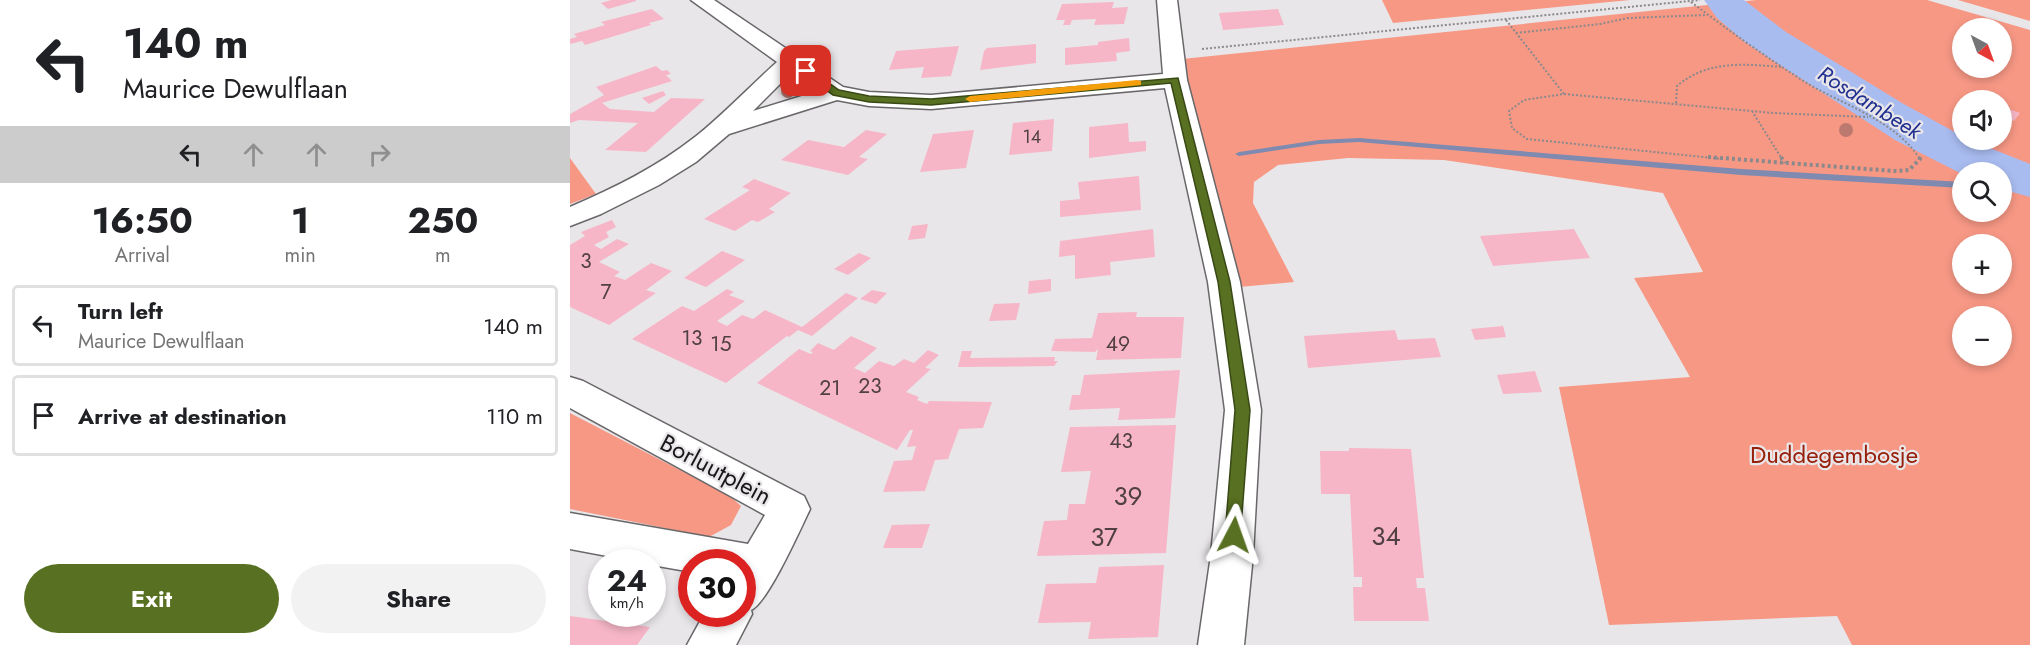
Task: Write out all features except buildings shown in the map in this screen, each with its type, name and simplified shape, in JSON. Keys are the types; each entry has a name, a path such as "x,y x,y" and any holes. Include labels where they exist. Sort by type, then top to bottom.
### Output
{"street":[{"path":"701,0 836,93 869,99 931,102 1173,66"},
{"path":"1167,0 1173,66 1224,282 1243,410 1232,555 1221,645"},
{"path":"570,217 628,193 672,166 721,129 791,61"},
{"path":"721,129 784,107 836,93"},
{"name":"Borluutplein","path":"570,391 790,509 756,557"},
{"name":"Borluutplein","path":"570,531 678,556"},
{"path":"710,645 722,627"}],"path":[{"path":"1173,66 1506,20 1700,0"},
{"path":"1691,2 1785,68 1870,117 1917,153 1920,159 1910,170 1856,169 1538,142 1519,135 1512,128 1509,111 1514,106 1538,96 1564,94 1752,111 1870,117"},
{"path":"1516,33 1600,24 1628,18 1707,15"},
{"path":"1506,20 1564,94"},
{"path":"1676,103 1674,94 1677,86 1689,75 1700,71 1741,65 1785,68"},
{"path":"1752,111 1785,163"}],"green space":[{"path":"1382,0 1630,0 1393,23"},
{"name":"Duddegembosje","path":"1756,0 1927,0 1989,18 1952,18 1952,78 2012,78 2012,25 2030,30 2030,645 1852,645 1837,616 1609,625 1559,387 1690,377 1634,278 1703,272 1663,193 1444,160 1348,158 1278,165 1254,182 1253,203 1294,282 1239,287 1182,59"},
{"path":"1958,0 2030,0 2030,21"},
{"path":"570,158 596,194 570,204"},
{"path":"570,413 730,496 741,506 731,525 709,537 570,509"}],"waterway":[{"name":"Rosdambeek","path":"1723,0 1731,10 1760,34 1912,130 1969,159 2030,181"},
{"path":"1239,154 1319,142 1359,140 1741,172 1952,184"},
{"path":"2012,185 2030,183"}],"slow traffic":[{"path":"970,99 1137,83"}],"route":[{"path":"806,71 836,93 869,99 931,102 1175,80 1224,282 1243,410 1234,535"}]}
